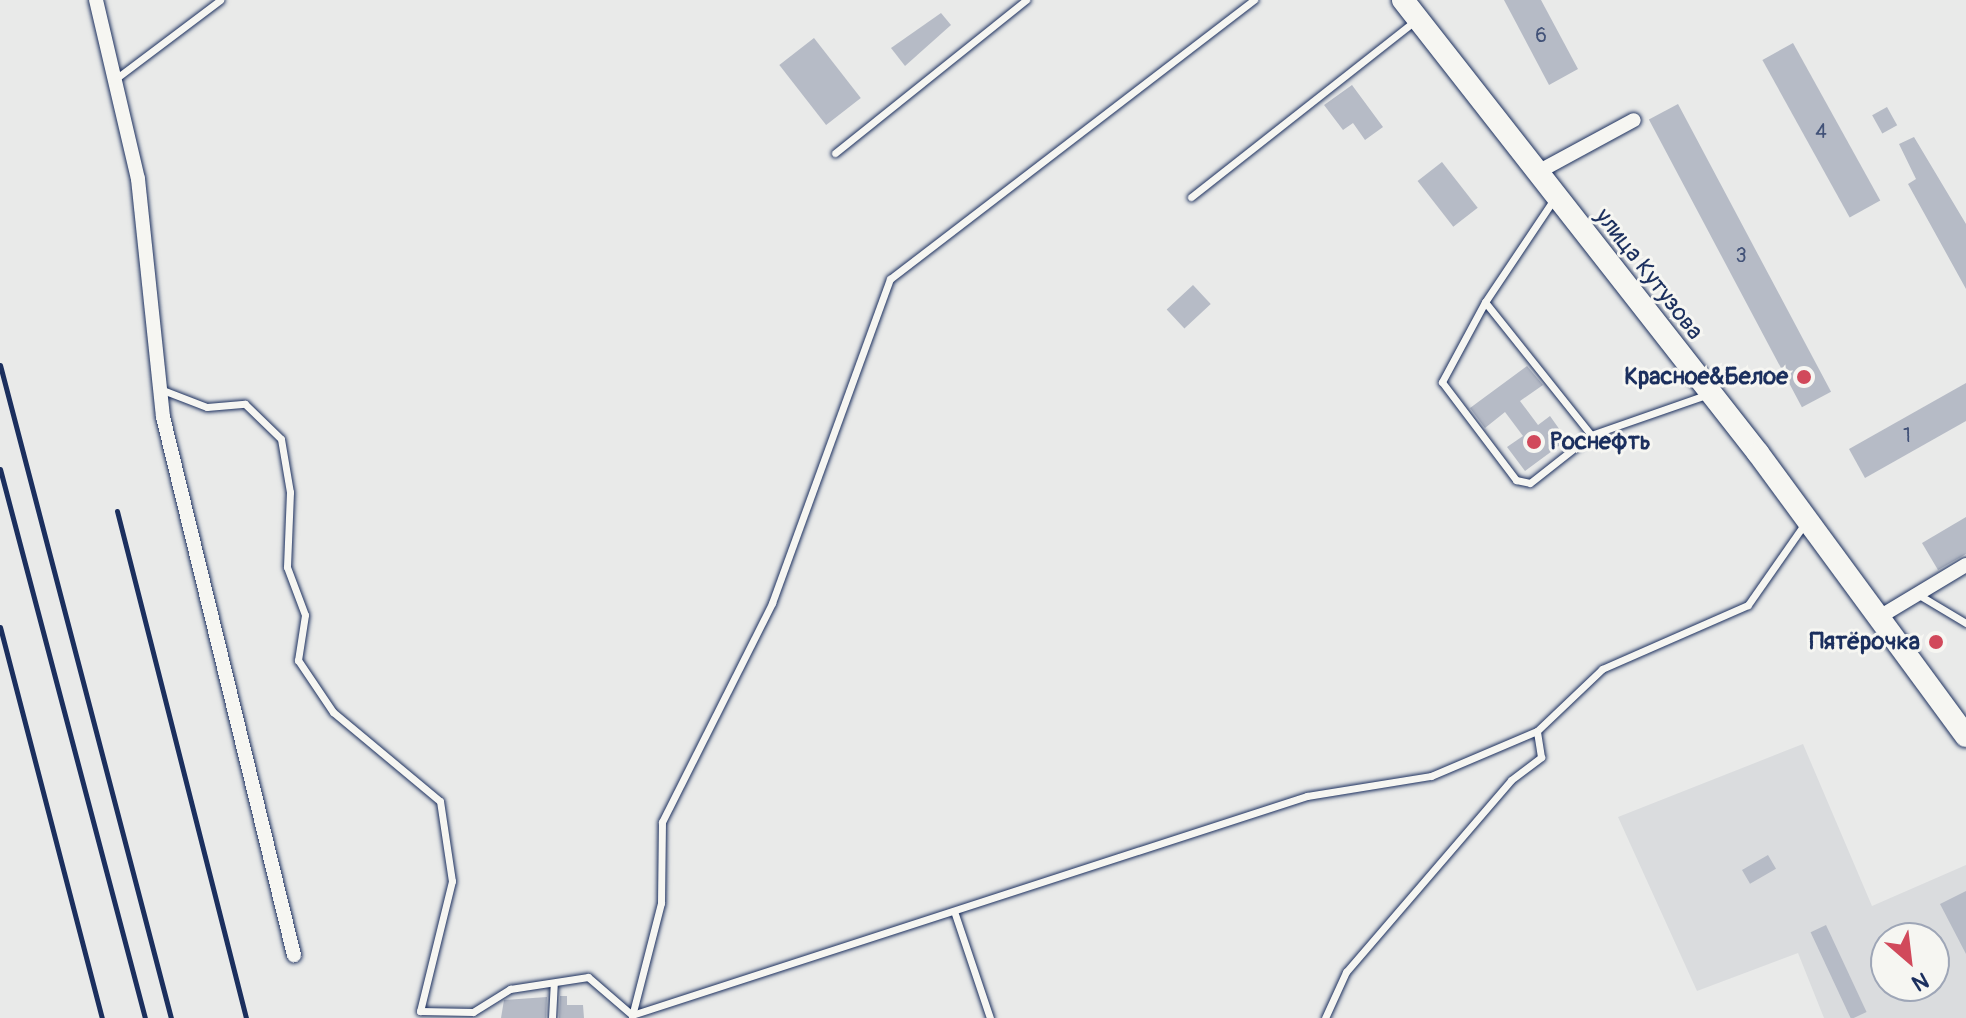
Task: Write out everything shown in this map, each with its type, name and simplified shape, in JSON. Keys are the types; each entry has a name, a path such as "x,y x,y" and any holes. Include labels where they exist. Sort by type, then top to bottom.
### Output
{"main road":[{"name":"улица Кутузова","path":"1403,0 1808,520 1966,736"}],"street":[{"path":"96,0 118,77 138,179 160,389 294,955"},
{"path":"1536,173 1634,120"},
{"path":"1881,616 1966,565"}],"lane":[{"path":"118,77 220,0"},
{"path":"835,153 1026,0"},
{"path":"632,1017 661,903 662,822 772,603 890,279 1254,0"},
{"path":"1191,197 1418,19"},
{"path":"1555,197 1485,302 1442,382 1516,480 1530,483 1591,435 1710,394"},
{"path":"1485,302 1591,435"},
{"path":"160,389 207,407 245,404 281,439 290,492 287,567 305,615 298,660 333,712 440,801 452,881 421,1014 473,1012 510,989 554,985 588,977 632,1017"},
{"path":"632,1017 1307,796 1431,776 1537,731 1602,669 1748,605 1808,520"},
{"path":"1917,594 1966,623"},
{"path":"1325,1018 1346,972 1511,780 1541,757 1537,731"},
{"path":"954,911 990,1018"},
{"path":"552,1018 554,985"},
{"path":"1329,1008 1333,1018"}],"shaded area":[{"path":"1803,744 1872,906 1966,865 1966,1018 1824,1018 1798,953 1697,991 1618,817"}],"building":[{"path":"1504,0 1541,0 1578,69 1549,85"},
{"path":"941,13 951,25 905,66 891,48"},
{"path":"814,38 861,98 826,125 779,65"},
{"path":"1793,43 1880,200 1850,217 1762,60"},
{"path":"1352,85 1383,127 1365,140 1353,123 1343,130 1324,105"},
{"path":"1678,104 1831,392 1802,407 1649,119"},
{"path":"1887,107 1897,125 1882,134 1872,115"},
{"path":"1914,137 1966,224 1966,289 1908,184 1916,179 1899,144"},
{"path":"1442,162 1478,208 1453,227 1418,181"},
{"path":"1193,285 1211,304 1184,329 1167,310"},
{"path":"1527,366 1543,385 1520,401 1538,425 1550,416 1567,440 1525,471 1507,447 1523,436 1505,412 1485,428 1470,408"},
{"path":"1966,383 1966,421 1865,478 1849,449"},
{"path":"1966,517 1966,554 1938,570 1922,543"},
{"path":"1768,855 1776,869 1750,884 1742,870"},
{"path":"1966,891 1966,954 1950,922 1940,904"},
{"path":"1826,925 1867,1012 1851,1018 1811,932"},
{"path":"560,996 567,996 567,1005 583,1005 584,1018 559,1018"},
{"path":"547,997 546,1018 501,1018 504,1000"}],"railway":[{"path":"0,365 171,1018"},
{"path":"0,469 145,1018"},
{"path":"117,511 246,1018"},
{"path":"0,627 102,1018"}],"place":[{"name":"Красное&Белое","path":"1804,377"},
{"name":"Роснефть","path":"1534,442"},
{"name":"Пятёрочка","path":"1936,642"}]}
